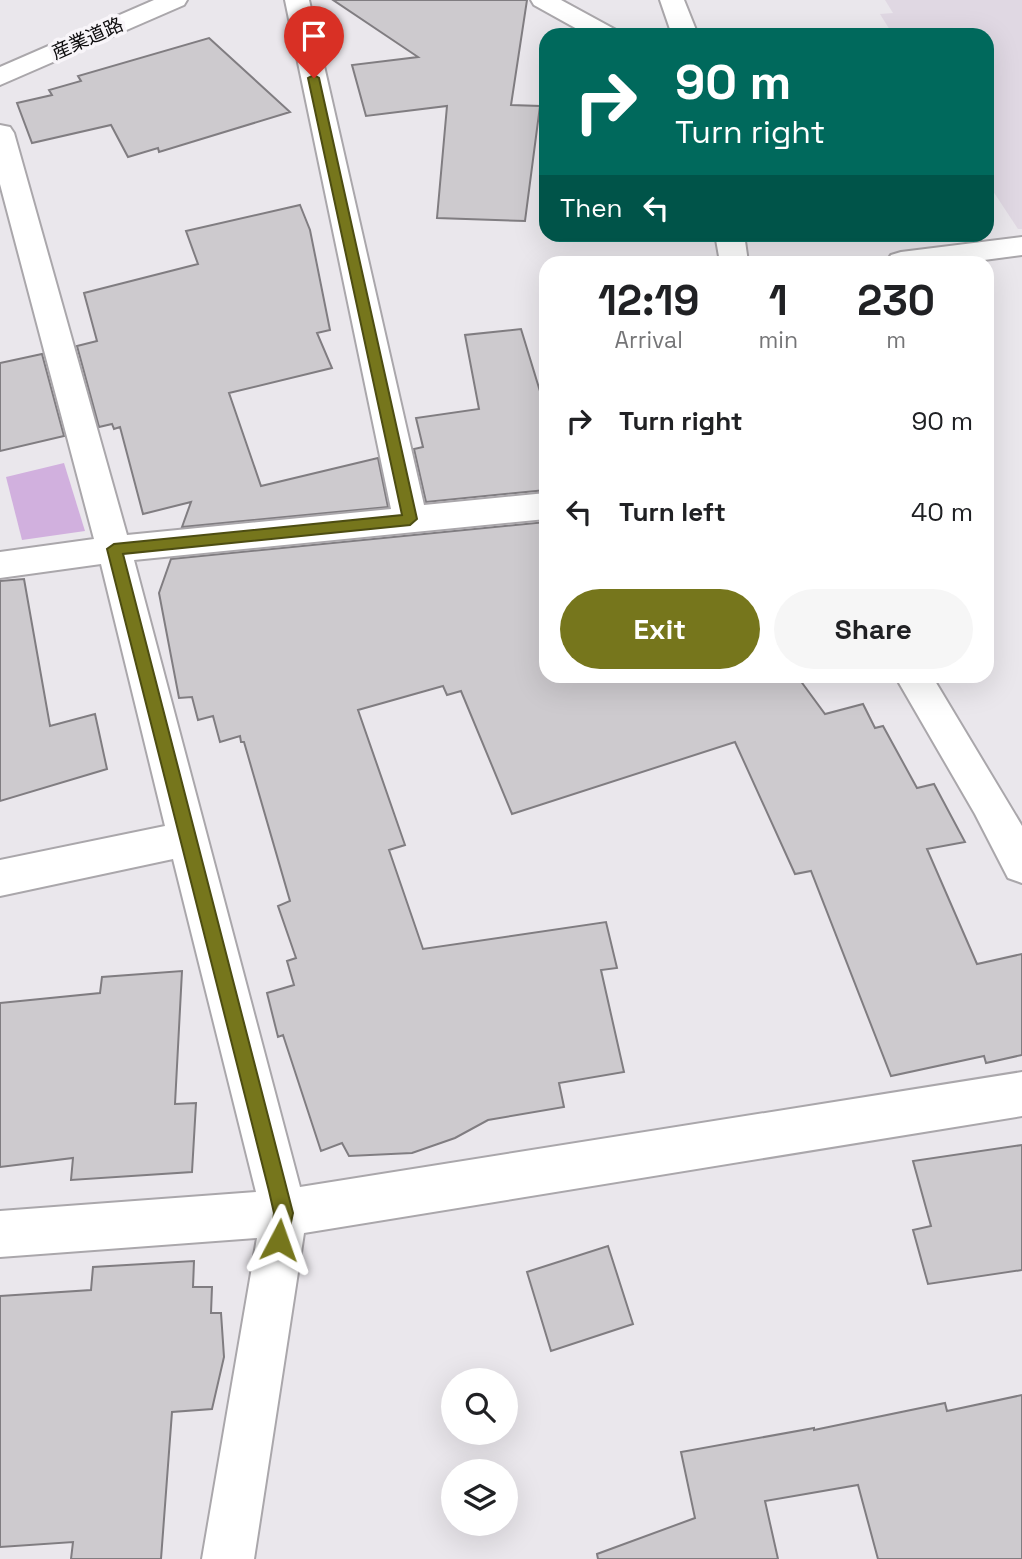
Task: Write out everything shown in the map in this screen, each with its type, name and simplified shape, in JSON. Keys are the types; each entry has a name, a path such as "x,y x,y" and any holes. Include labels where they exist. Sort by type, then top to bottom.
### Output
{"street":[{"name":"産業道路","path":"0,76 175,0"},
{"path":"297,0 410,519"},
{"path":"543,0 594,28"},
{"path":"672,0 682,28"},
{"path":"0,133 114,549 284,1213 228,1559"},
{"path":"946,256 1022,246"},
{"path":"0,565 114,549 539,507"},
{"path":"917,683 989,802 1022,865"},
{"path":"0,878 189,838"},
{"path":"0,1234 284,1213 1022,1094"}],"shaded area":[{"path":"885,0 1022,0 1022,229 1018,229 994,193 994,28 889,28 880,14 893,13"},
{"path":"64,463 85,531 22,540 6,477"}],"building":[{"path":"333,0 527,0 511,105 539,106 525,221 437,218 447,106 366,116 352,65 418,57"},
{"path":"209,38 290,112 159,152 158,148 128,157 111,125 32,143 17,103 52,95 49,90 81,81 78,76"},
{"path":"300,205 310,230 330,330 317,333 332,368 229,393 261,486 378,458 388,507 182,527 191,502 143,514 120,427 114,429 112,424 99,427 77,346 97,341 84,293 198,264 186,231"},
{"path":"521,329 539,388 539,491 426,502 414,449 423,447 416,418 479,409 465,335"},
{"path":"42,354 64,436 0,451 0,363"},
{"path":"539,523 539,683 802,683 825,714 863,704 875,728 883,726 917,788 934,784 965,842 927,849 977,964 1022,954 1022,1055 986,1063 984,1056 891,1076 811,871 795,874 735,742 512,814 461,691 447,695 443,686 358,710 405,845 389,850 423,949 606,922 617,968 601,970 624,1072 559,1083 564,1107 488,1120 455,1138 412,1153 349,1156 342,1143 321,1151 283,1035 278,1037 267,993 294,985 287,961 296,958 278,906 290,901 244,742 241,742 240,736 220,742 213,716 198,720 192,697 179,698 159,593 171,559"},
{"path":"24,579 50,726 95,714 107,769 0,801 0,581"},
{"path":"182,971 175,1104 196,1103 192,1172 71,1180 73,1158 0,1167 0,1003 100,993 102,977"},
{"path":"1022,1145 1022,1270 928,1284 913,1230 931,1226 913,1161"},
{"path":"608,1246 633,1324 551,1351 527,1272"},
{"path":"194,1261 193,1287 212,1287 211,1313 221,1313 224,1357 212,1409 172,1412 161,1559 71,1559 73,1542 0,1547 0,1296 91,1290 93,1267"},
{"path":"1022,1395 1022,1559 878,1559 858,1485 765,1501 778,1559 598,1559 597,1554 695,1518 681,1452 814,1430 945,1403 947,1411"}],"route":[{"path":"279,1240 284,1213 114,549 410,519 314,78"}]}
